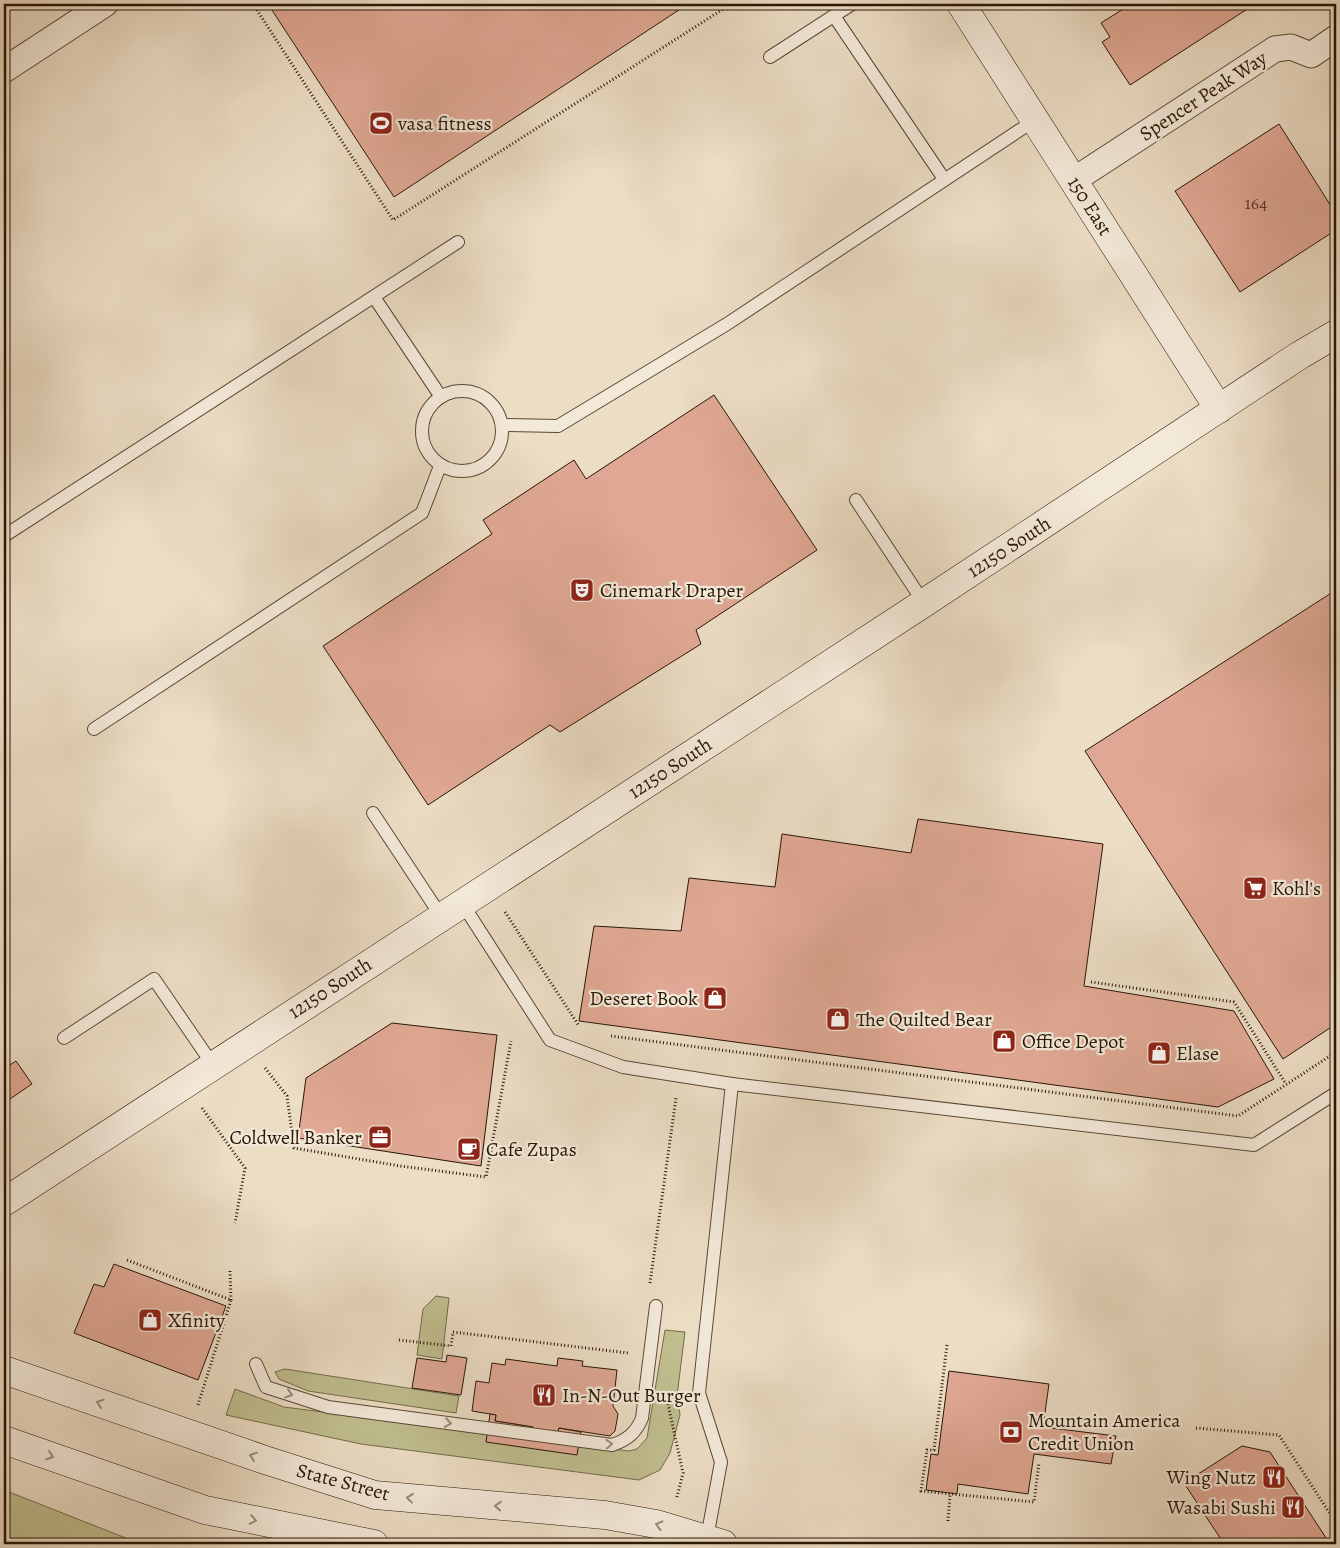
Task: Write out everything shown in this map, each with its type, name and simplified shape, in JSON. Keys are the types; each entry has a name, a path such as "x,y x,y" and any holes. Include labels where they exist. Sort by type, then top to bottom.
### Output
{"street":[{"path":"4,70 105,4"},
{"name":"150 East","path":"961,4 1219,409"},
{"name":"Spencer Peak Way","path":"1074,180 1275,49 1291,47 1311,55 1336,38"},
{"name":"12150 South","path":"4,1202 924,603 1300,355 1336,334"},
{"name":"State Street","path":"4,1370 255,1457 375,1494 605,1515 656,1524 715,1541"},
{"path":"4,1440 205,1510 374,1544"}],"lane":[{"path":"770,57 852,4"},
{"path":"834,16 944,180"},
{"path":"502,425 558,426 727,324 1035,120"},
{"path":"4,536 458,242"},
{"path":"374,297 441,397"},
{"path":"467,391 480,394 490,402 498,412 502,425 502,438 498,450 490,461 479,468 466,471 453,471 440,466 430,457 424,445 421,431 424,418 430,406 441,397 454,392 467,391"},
{"path":"94,729 422,513 440,466"},
{"path":"856,500 924,603"},
{"path":"373,813 452,909 550,1040 623,1067 732,1084 1254,1145 1336,1092"},
{"path":"64,1038 154,979 213,1065"},
{"path":"715,1541 721,1462 699,1393 732,1084"},
{"path":"256,1364 266,1387 328,1407 612,1445 629,1438 635,1432 642,1418 656,1306"}],"path":[{"path":"253,4 393,220 731,4"},
{"path":"504,911 584,1033"},
{"path":"1091,982 1234,1002 1286,1084"},
{"path":"603,1035 1238,1116 1336,1052"},
{"path":"265,1067 287,1096 294,1148 400,1166 486,1177 511,1041"},
{"path":"650,1283 676,1095"},
{"path":"202,1108 245,1168 235,1222"},
{"path":"128,1260 231,1300"},
{"path":"196,1412 231,1300 230,1271"},
{"path":"399,1340 451,1346 453,1332 634,1354"},
{"path":"947,1345 934,1450 927,1450 921,1491 1034,1502 1039,1463"},
{"path":"667,1401 683,1474 677,1497"},
{"path":"1196,1428 1279,1435 1336,1523"},
{"path":"948,1521 950,1495"}],"shaded area":[{"path":"436,1296 449,1298 442,1359 417,1355 423,1309"},
{"path":"665,1330 685,1332 677,1396 680,1415 670,1453 660,1470 639,1480 361,1444 226,1415 235,1389 284,1407 629,1451 637,1449 647,1438"},
{"path":"285,1369 459,1396 456,1413 308,1391 279,1379 275,1372"},
{"path":"4,1490 141,1544 4,1544"}],"building":[{"path":"268,4 688,4 394,197"},
{"path":"1131,4 1255,4 1130,85 1102,42 1110,37 1101,23"},
{"path":"1279,124 1336,214 1336,230 1240,292 1175,191"},
{"name":"Cinemark Draper","path":"714,395 817,550 696,630 701,644 560,732 550,725 428,805 323,646 492,534 483,520 574,460 586,479"},
{"name":"Kohl's","path":"1336,590 1336,1024 1283,1059 1085,751"},
{"path":"918,819 1103,844 1084,986 1234,1011 1274,1079 1218,1107 579,1021 594,926 681,931 689,878 775,887 782,834 911,853"},
{"path":"392,1023 497,1035 481,1166 298,1138 306,1078"},
{"path":"4,1060 8,1066 16,1061 32,1084 4,1103"},
{"name":"Xfinity","path":"114,1264 226,1306 198,1380 74,1333 94,1284 104,1287"},
{"path":"447,1355 467,1358 461,1395 412,1388 417,1358 446,1362"},
{"name":"In-N-Out Burger","path":"558,1358 583,1361 582,1366 617,1370 613,1406 618,1414 615,1431 610,1436 559,1428 557,1435 532,1432 533,1427 495,1421 496,1415 472,1411 476,1381 489,1383 492,1363 505,1365 506,1359 557,1366"},
{"name":"Mountain America Credit Union","path":"949,1371 1049,1384 1043,1427 1116,1436 1111,1464 1034,1454 1028,1494 958,1484 957,1494 926,1490 931,1454 938,1455"},
{"path":"490,1414 496,1415 495,1421 533,1427 532,1432 557,1435 559,1428 581,1432 577,1455 486,1442"},
{"path":"1242,1446 1270,1452 1330,1544 1224,1544 1184,1483"}],"place":[{"name":"vasa fitness","path":"381,123"},
{"name":"Cinemark Draper","path":"582,590"},
{"name":"Kohl's","path":"1255,888"},
{"name":"Deseret Book","path":"715,998"},
{"name":"The Quilted Bear","path":"838,1019"},
{"name":"Office Depot","path":"1004,1041"},
{"name":"Elase","path":"1159,1053"},
{"name":"Coldwell Banker","path":"380,1137"},
{"name":"Cafe Zupas","path":"469,1149"},
{"name":"Xfinity","path":"150,1320"},
{"name":"In-N-Out Burger","path":"544,1395"},
{"name":"Mountain America Credit Union","path":"1011,1432"},
{"name":"Wing Nutz","path":"1274,1477"},
{"name":"Wasabi Sushi","path":"1293,1507"}]}
